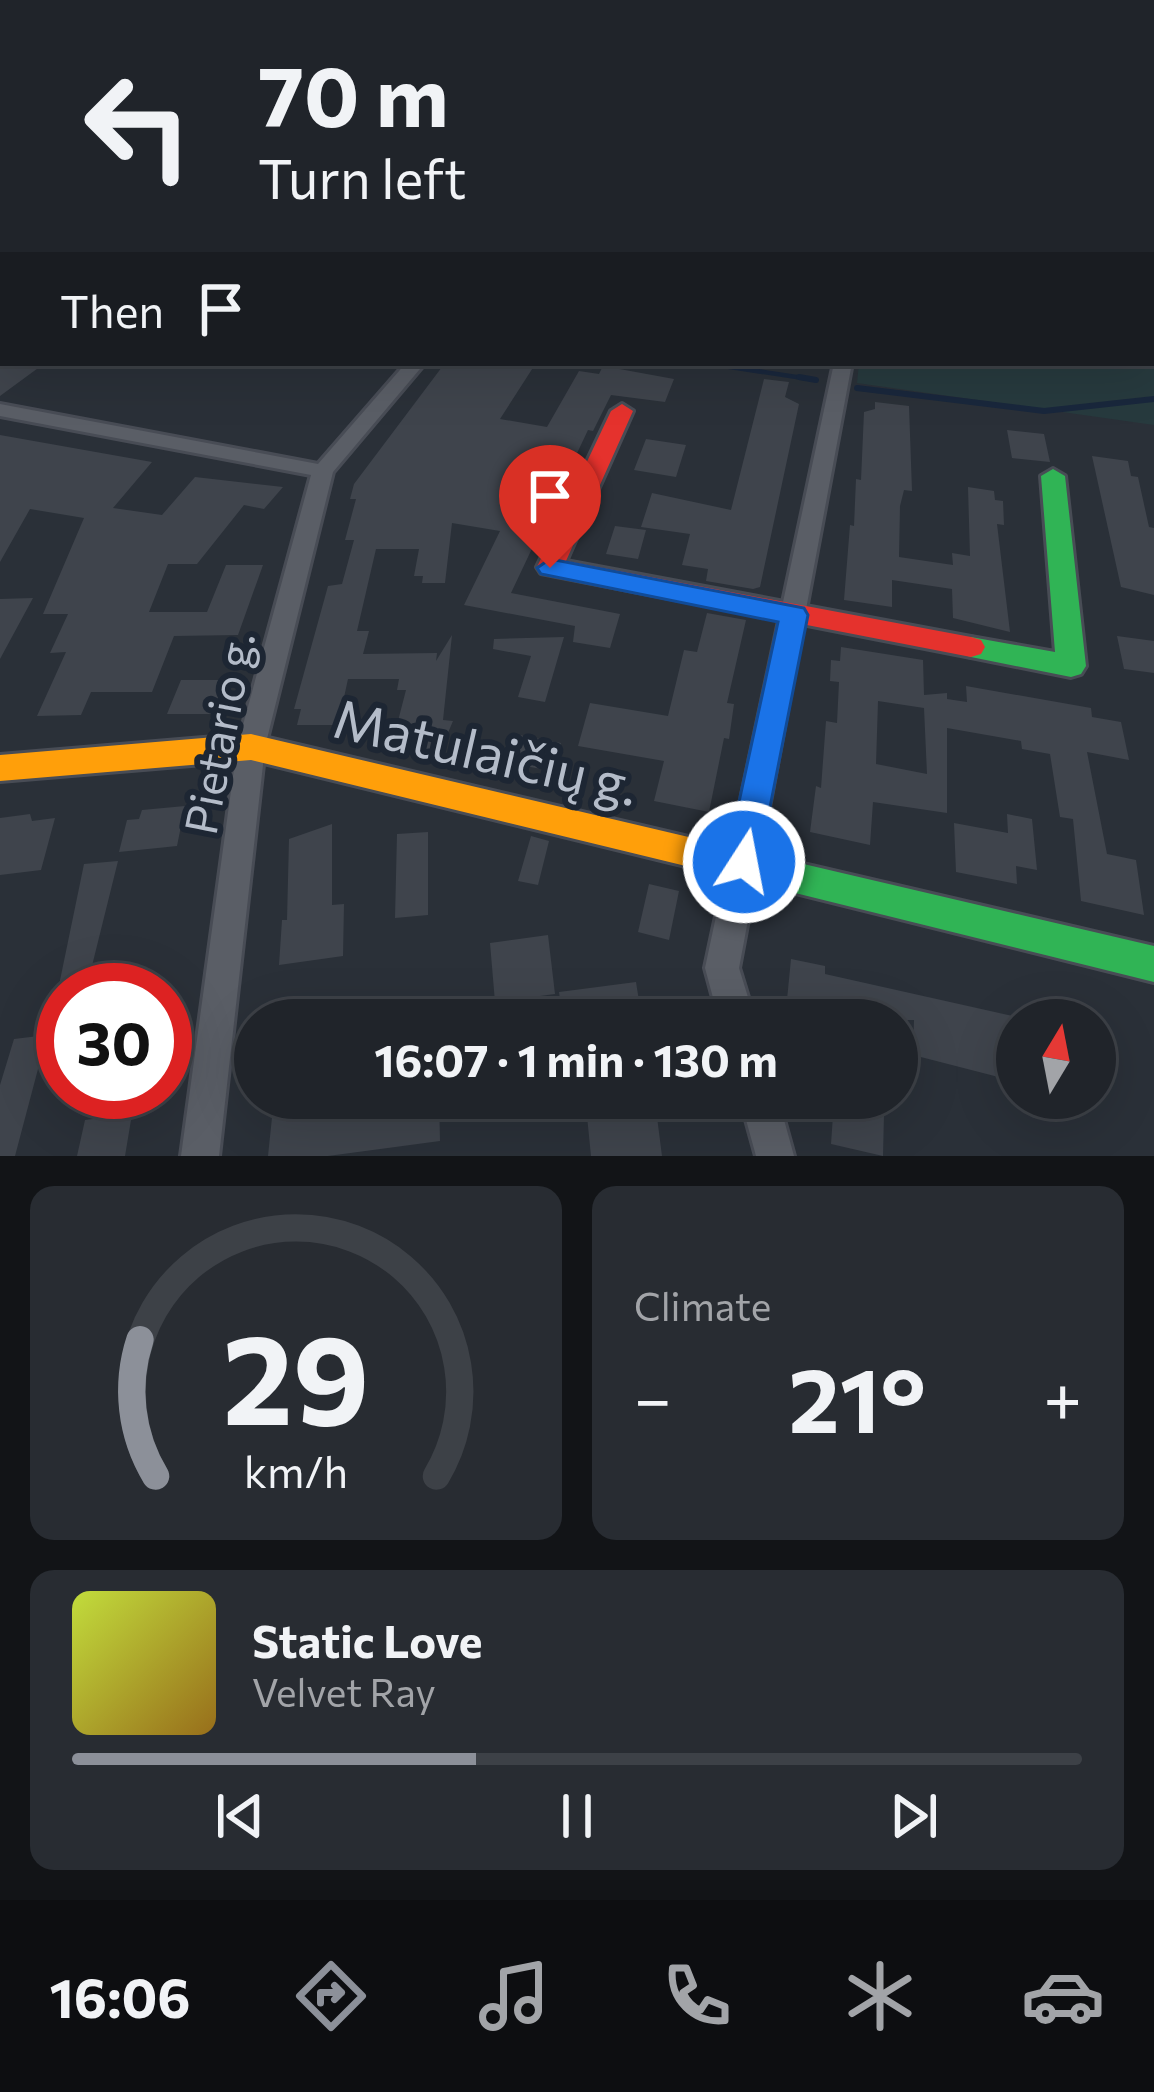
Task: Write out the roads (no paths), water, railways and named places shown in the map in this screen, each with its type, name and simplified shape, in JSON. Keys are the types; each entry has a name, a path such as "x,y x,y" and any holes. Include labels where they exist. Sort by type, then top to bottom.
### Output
{"street":[{"name":"Pietario g.","path":"200,1156 251,747 323,471 413,366"},
{"path":"730,999 722,968 842,366"},
{"path":"0,410 323,471"},
{"path":"622,411 550,568 1071,665 1053,476"},
{"name":"Matulaičių g.","path":"0,768 251,747 1154,964"},
{"path":"765,1119 775,1156"}],"waterway":[{"path":"724,366 816,380 799,377"},
{"path":"857,388 1044,411 1154,399"}]}
